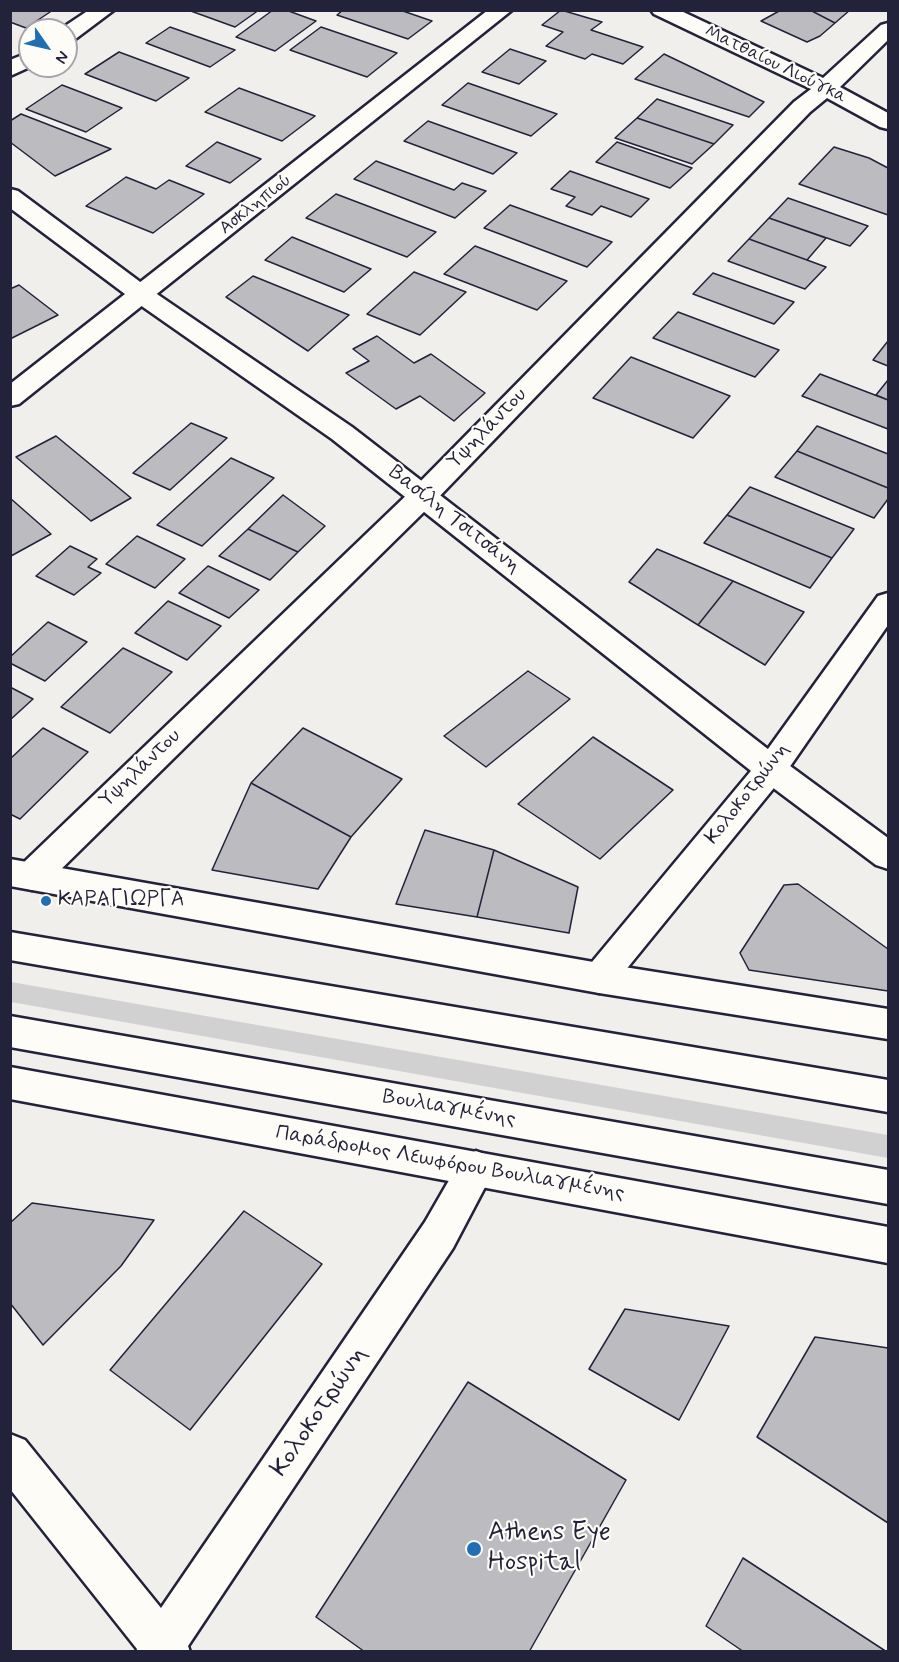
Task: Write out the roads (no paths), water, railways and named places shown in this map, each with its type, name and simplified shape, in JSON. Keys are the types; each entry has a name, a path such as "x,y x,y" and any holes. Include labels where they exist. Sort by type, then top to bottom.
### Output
{"street":[{"path":"78,27 104,10"},
{"name":"Ασκληπιού","path":"10,398 502,10"},
{"name":"Ματθαίου Λιούγκα","path":"661,10 826,88 888,122"},
{"name":"Υψηλάντου","path":"21,874 424,495 802,107 826,88 888,29"},
{"name":"Βασίλη Τσιτσάνη","path":"10,196 142,295 342,433 771,769 888,856"},
{"name":"Κολοκοτρώνη","path":"599,978 771,769 888,603"},
{"path":"21,874 599,978 888,1024"},
{"path":"10,946 888,1096"},
{"name":"Βουλιαγμένης","path":"10,1031 888,1187"},
{"name":"Παράδρομος Λεωφόρου Βουλιαγμένης","path":"10,1083 888,1245"},
{"name":"Κολοκοτρώνη","path":"163,1649 439,1235 476,1168"},
{"path":"10,1455 163,1649"}],"place":[{"name":"ΚΑΡΑΓΙΩΡΓΑ","path":"46,901"},
{"name":"Athens Eye Hospital","path":"474,1549"}]}
